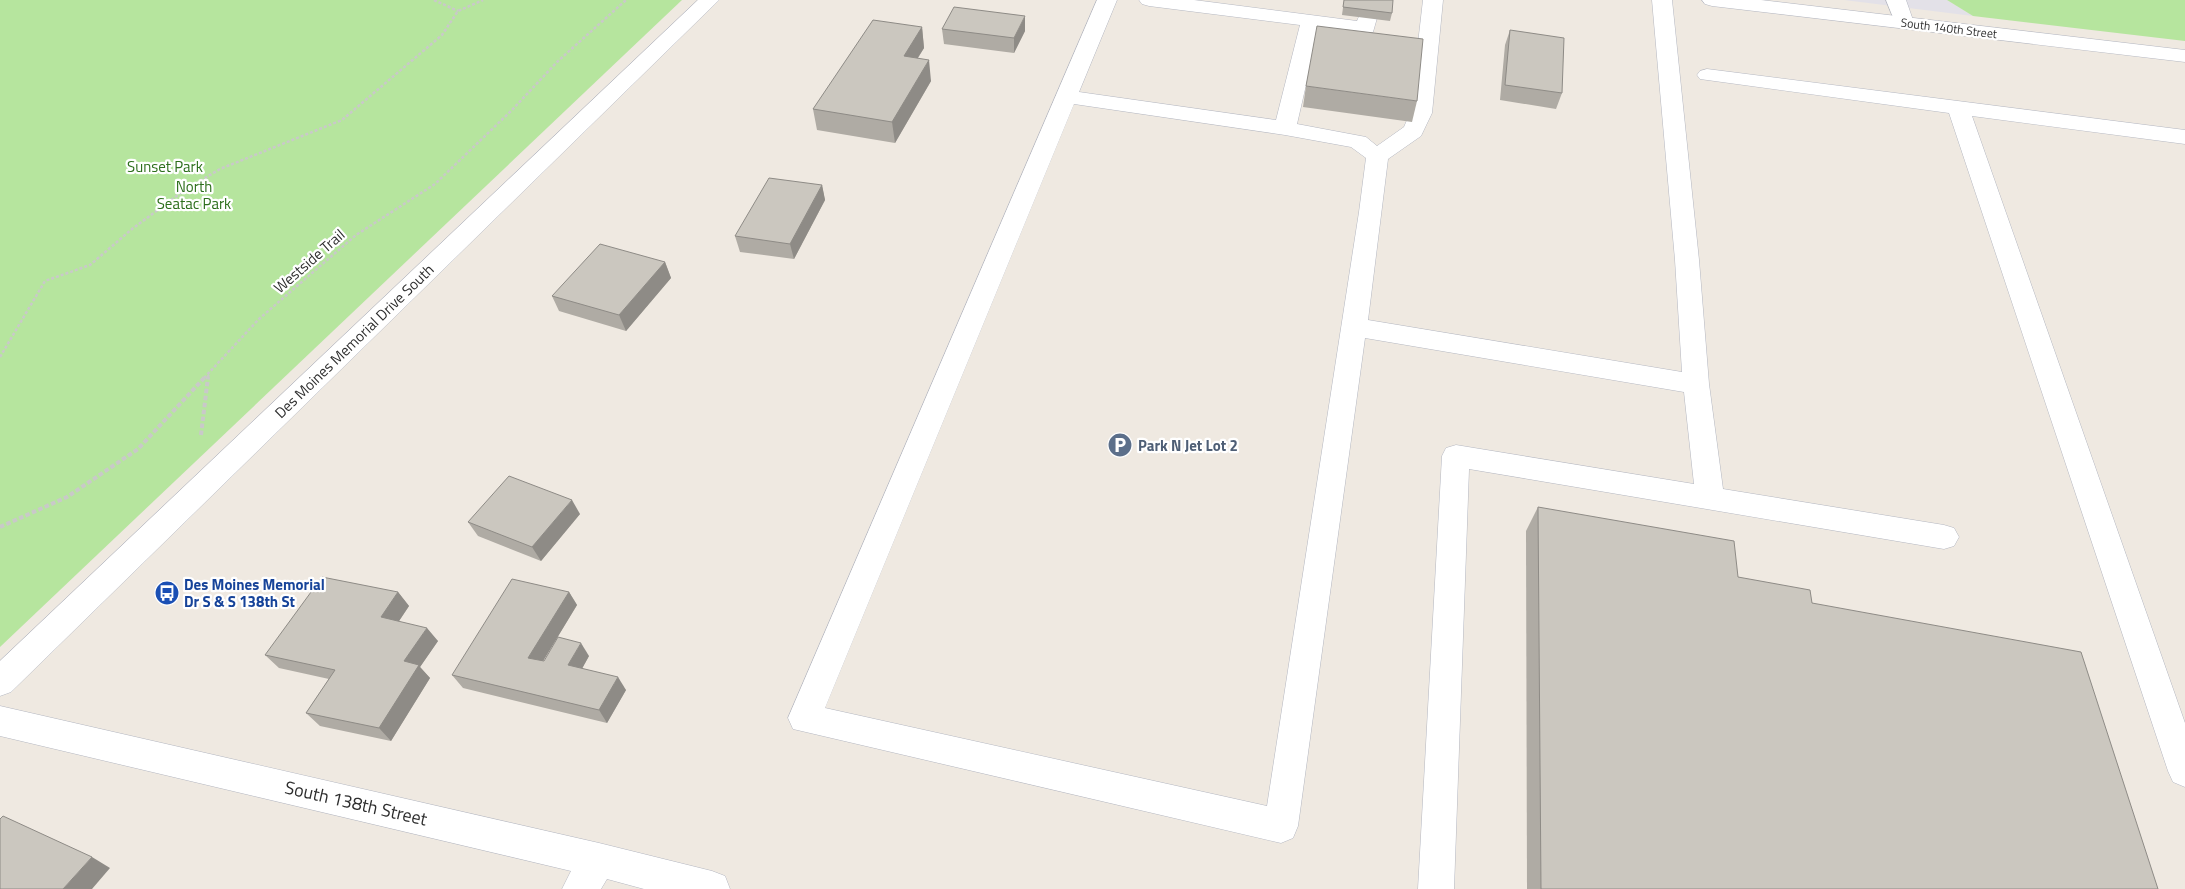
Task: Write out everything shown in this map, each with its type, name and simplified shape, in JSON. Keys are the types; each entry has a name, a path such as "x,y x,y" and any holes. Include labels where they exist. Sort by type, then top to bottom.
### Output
{"street":[{"name":"Des Moines Memorial Drive South","path":"0,682 709,0"},
{"path":"1107,0 804,718 1281,826 1377,156 1413,131 1421,113 1432,0"},
{"path":"1149,0 1310,21 1367,23"},
{"path":"1662,0 1687,260 1696,384 1710,498"},
{"name":"South 140th Street","path":"1712,0 2185,56"},
{"path":"1896,0 1904,23"},
{"path":"1285,128 1310,21"},
{"path":"1707,75 2185,137"},
{"path":"1066,96 1285,128 1358,142 1377,156"},
{"path":"1958,108 2185,771"},
{"path":"1354,327 1696,384"},
{"path":"1436,889 1456,456 1944,538"},
{"name":"South 138th Street","path":"0,721 599,860 712,889"},
{"path":"580,889 599,860"}],"path":[{"path":"434,0 458,11"},
{"path":"0,357 45,281 90,265 146,218 182,192 220,169 342,120 442,35 458,11 483,0"},
{"name":"Westside Trail","path":"0,527 67,498 138,449 259,319 356,235 435,184 512,110 557,62 626,0"}],"shaded area":[{"path":"1844,0 1947,0 1973,16"}],"green space":[{"name":"North Seatac Park","path":"0,0 682,0 0,647"},
{"path":"1947,0 2185,0 2185,41 1973,16"}],"building":[{"path":"1344,0 1393,0 1392,13 1343,7"},
{"path":"954,7 1025,16 1014,38 942,29"},
{"path":"873,20 922,27 904,56 929,60 892,122 813,109"},
{"path":"1317,26 1423,39 1417,101 1306,86"},
{"path":"1510,30 1564,38 1562,93 1505,85"},
{"path":"769,178 822,185 790,244 735,236"},
{"path":"600,244 665,262 619,315 552,296"},
{"path":"509,476 572,500 532,547 468,522"},
{"path":"1538,507 1734,541 1738,577 1810,590 1812,603 2081,652 2158,889 1541,889"},
{"path":"322,577 398,592 381,617 427,628 404,661 419,665 379,728 306,713 335,670 265,655"},
{"path":"512,579 569,592 528,658 544,661 558,637 581,643 568,665 618,677 599,710 452,675"},
{"path":"3,816 92,857 63,889 0,889 0,819"}],"place":[{"name":"Park N Jet Lot 2","path":"1120,445"},
{"name":"Des Moines Memorial Dr S & S 138th St","path":"167,593"}],"park label":[{"name":"Sunset Park","path":"165,166"}]}
